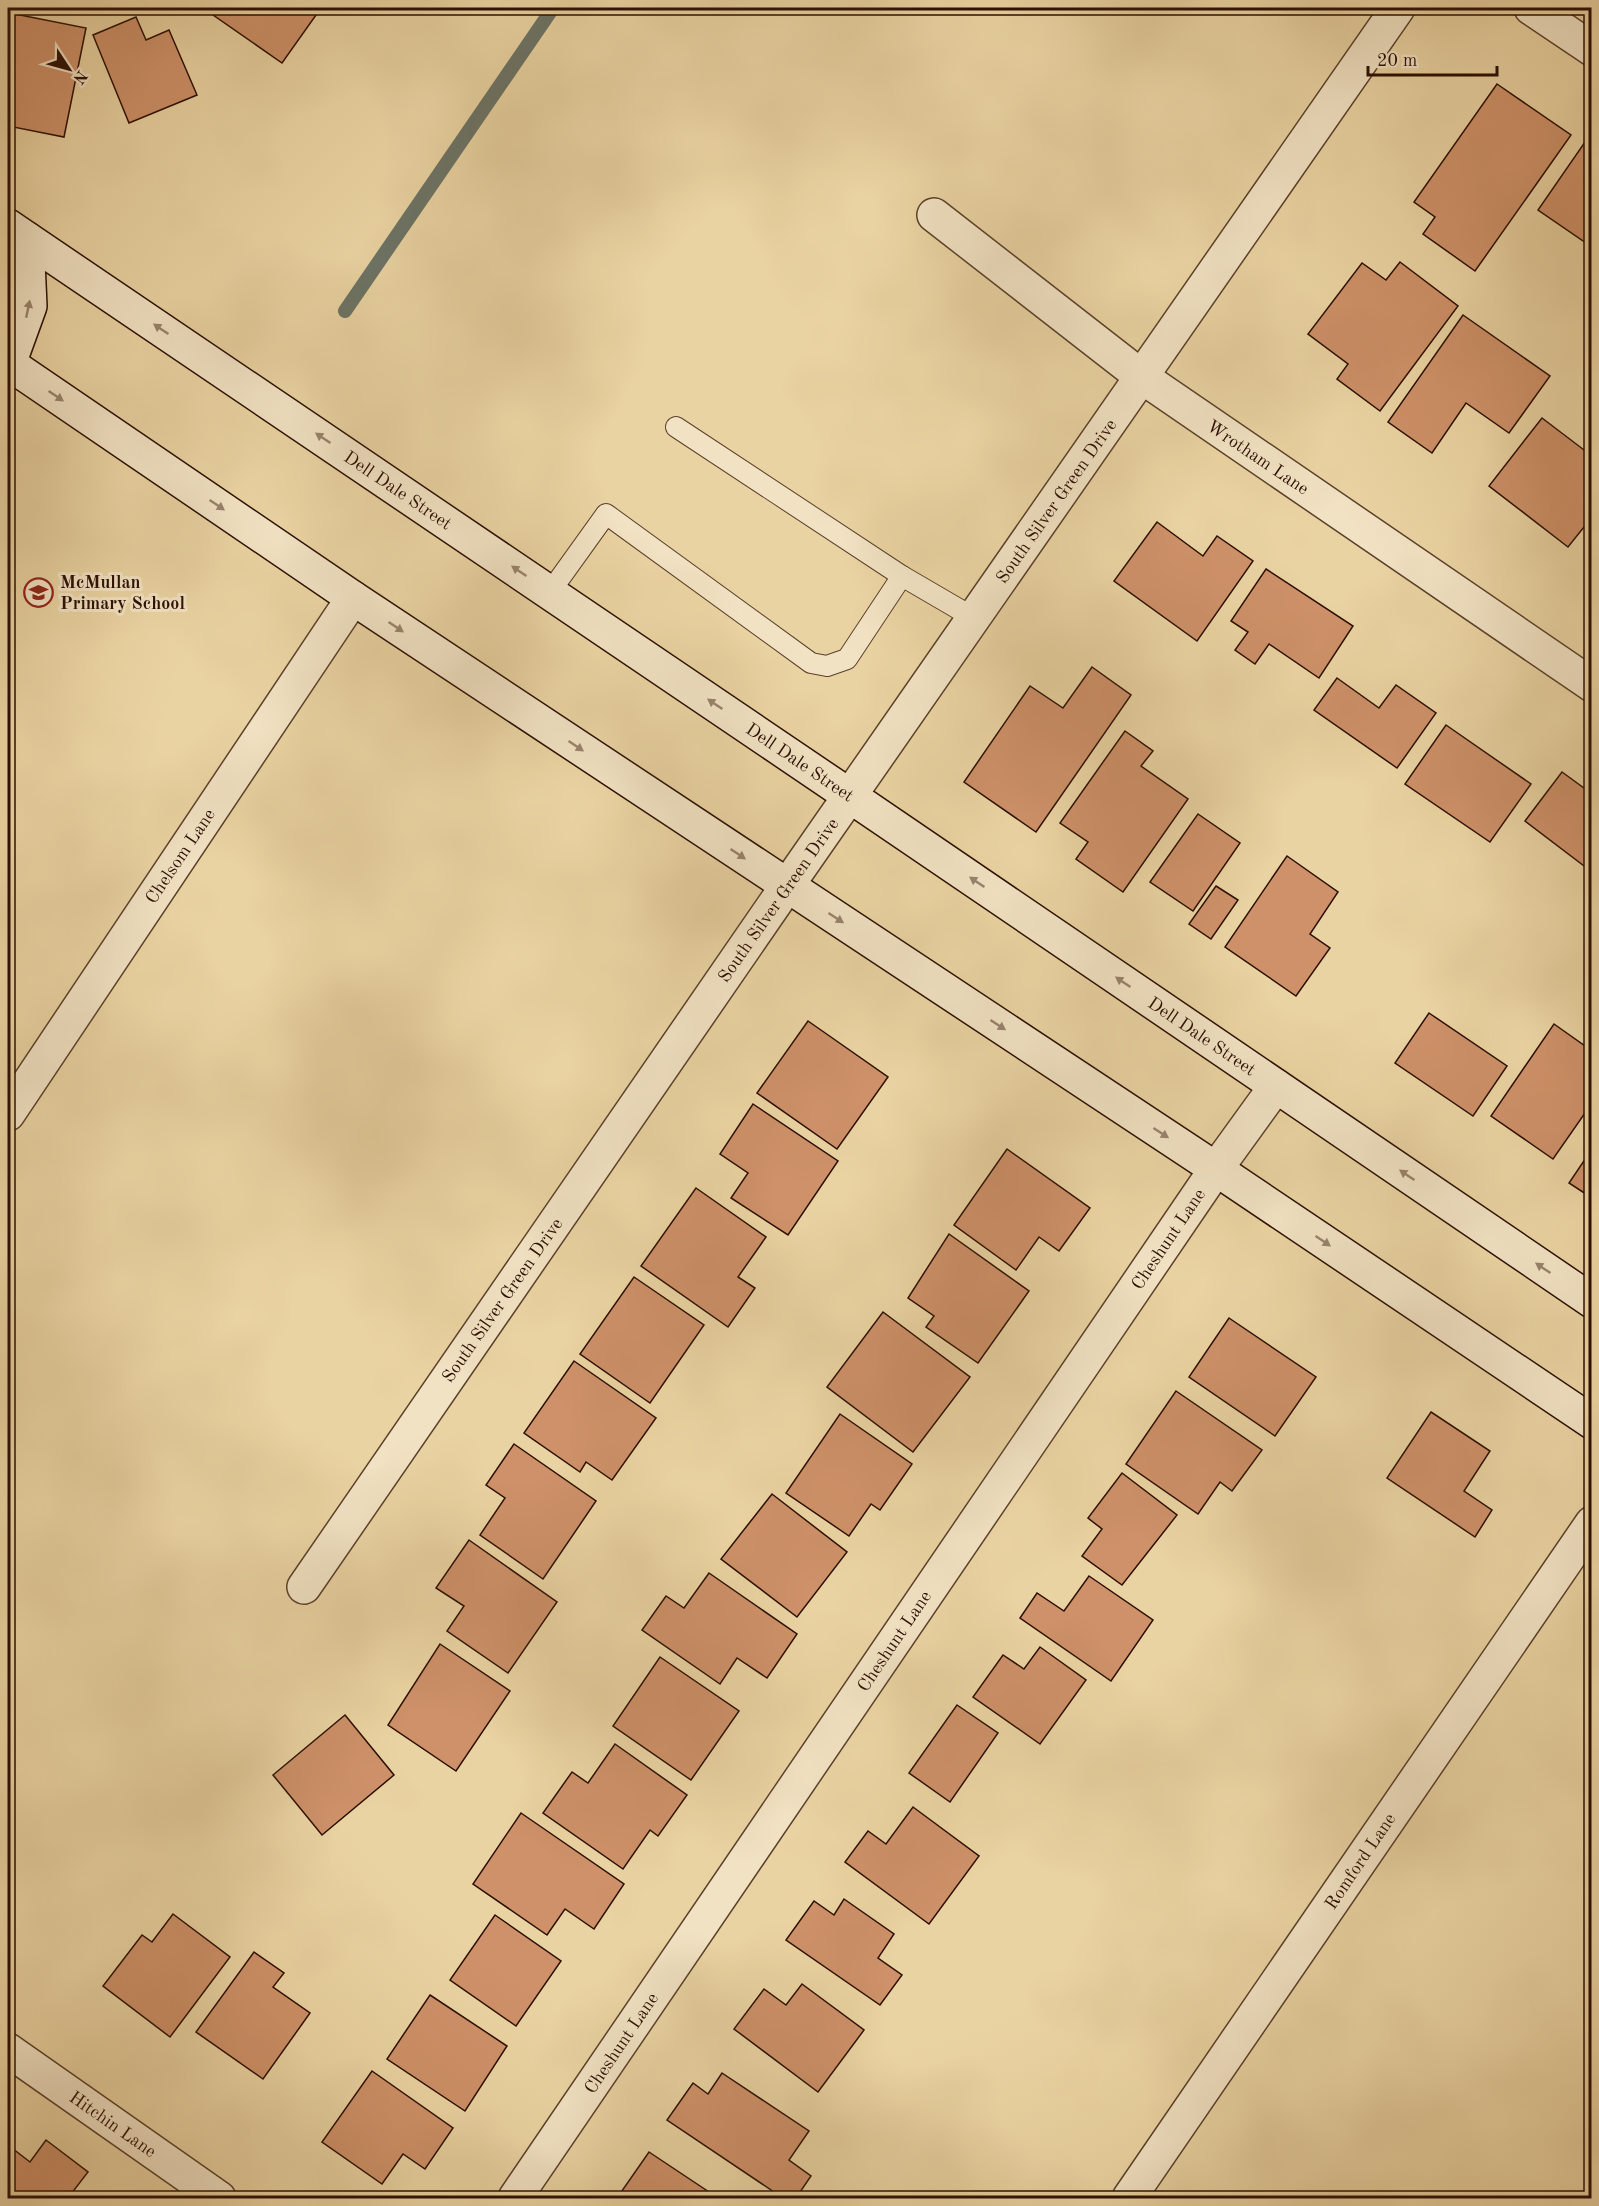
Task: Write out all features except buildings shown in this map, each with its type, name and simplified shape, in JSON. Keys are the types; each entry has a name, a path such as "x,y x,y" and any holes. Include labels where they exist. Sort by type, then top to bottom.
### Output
{"street":[{"name":"South Silver Green Drive","path":"304,1587 787,886 1398,8"},
{"path":"1531,8 1592,49"},
{"name":"Wrotham Lane","path":"934,215 1142,377 1592,685"},
{"path":"17,232 30,306 8,364 353,598 1216,1169 1592,1422"},
{"name":"Dell Dale Street","path":"17,232 1592,1300"},
{"name":"Chelsom Lane","path":"8,1114 353,598"},
{"name":"Cheshunt Lane","path":"515,2199 1216,1169 1276,1086"},
{"name":"Romford Lane","path":"1129,2199 1592,1523"},
{"name":"Hitchin Lane","path":"8,2050 219,2199"}],"lane":[{"path":"676,428 902,576 974,618"},
{"path":"550,592 606,514 811,663 827,666 847,658 902,576"}],"waterway":[{"path":"345,311 553,8"}],"place":[{"name":"McMullan Primary School","path":"39,592"}]}
